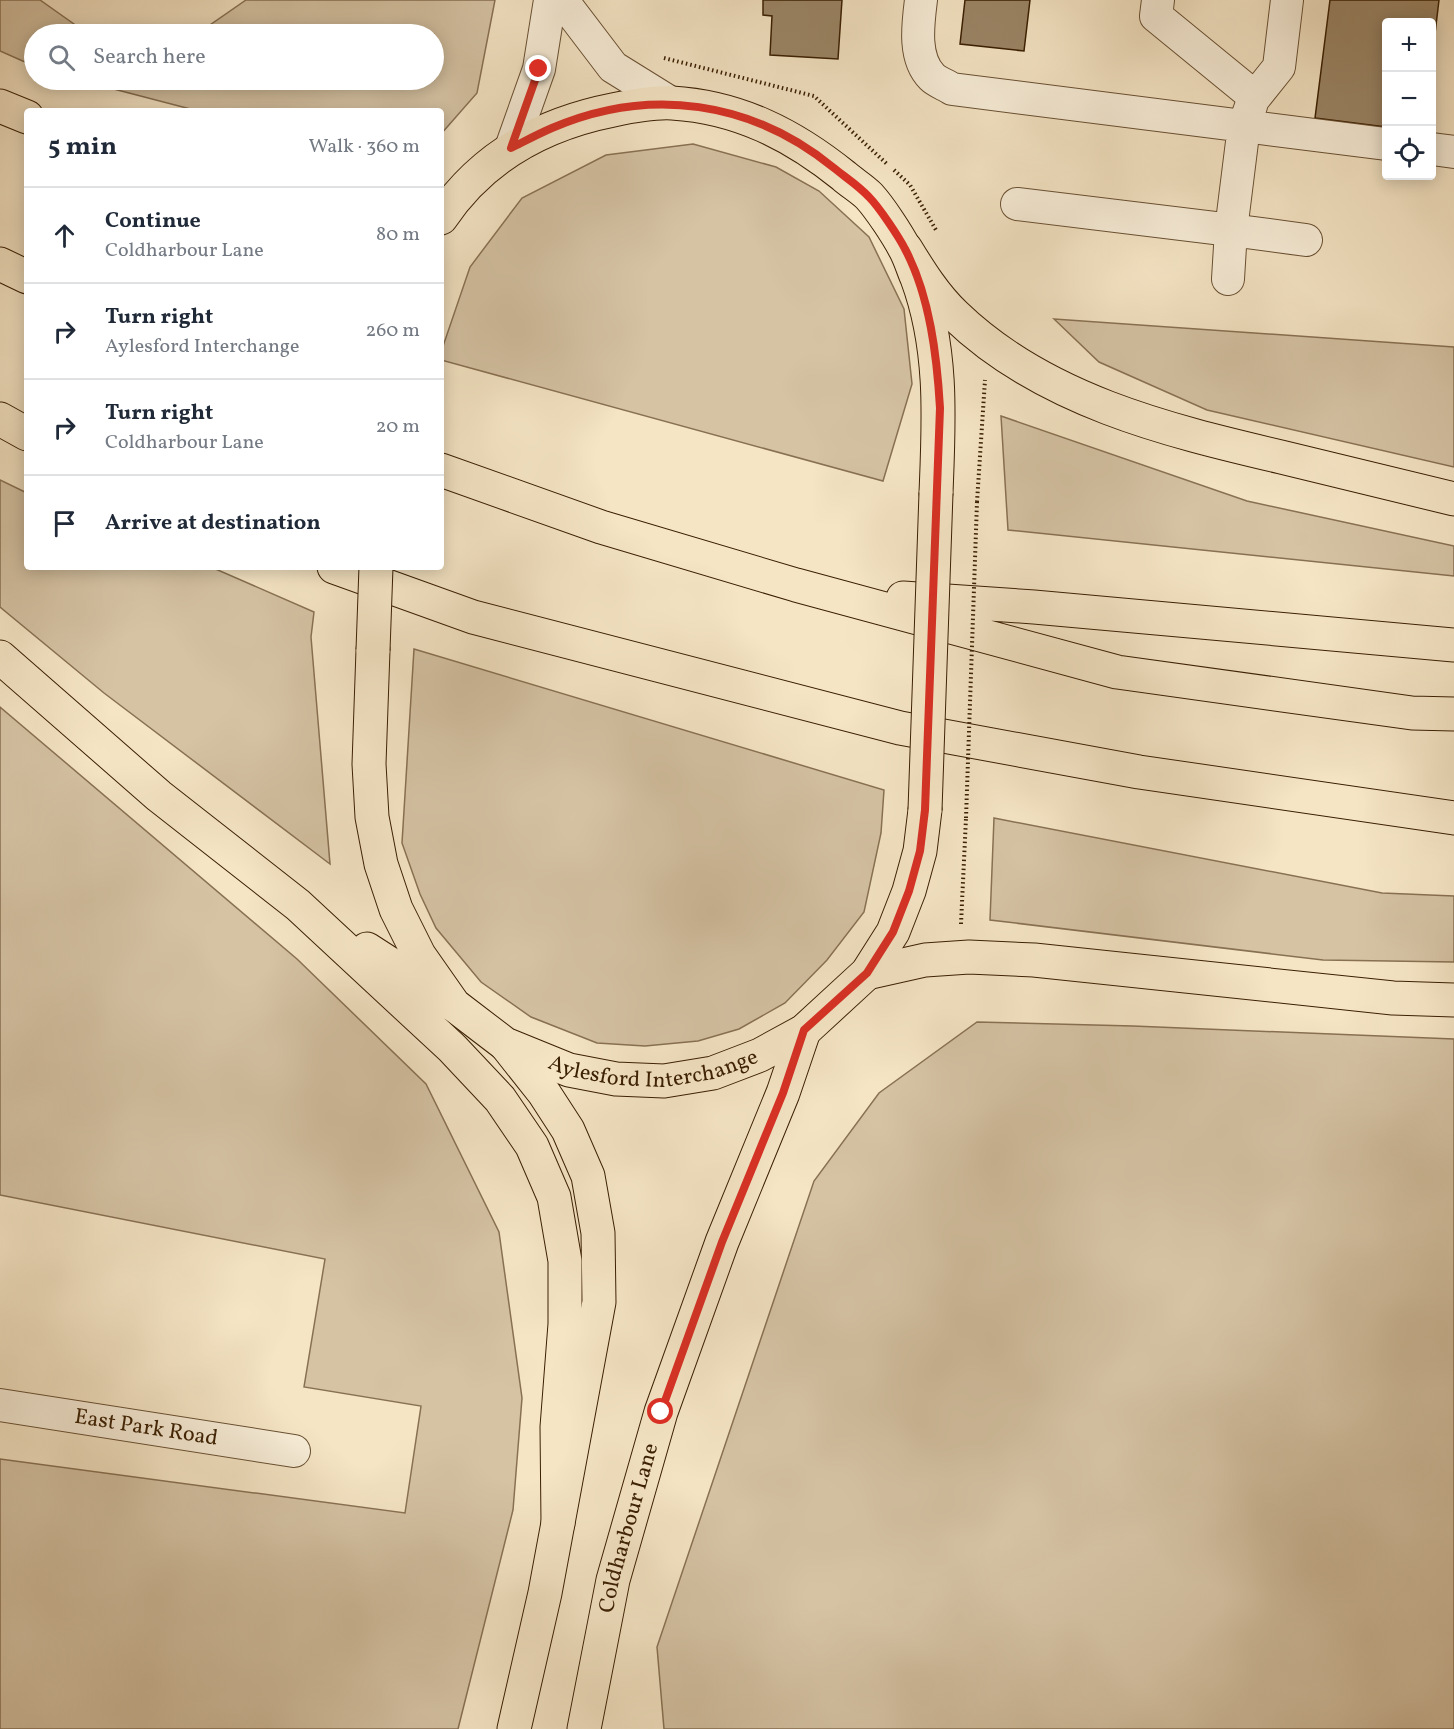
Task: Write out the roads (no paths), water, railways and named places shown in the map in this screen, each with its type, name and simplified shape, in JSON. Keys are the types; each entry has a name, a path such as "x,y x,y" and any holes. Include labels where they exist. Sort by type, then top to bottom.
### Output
{"main road":[{"name":"Aylesford Interchange","path":"376,570 369,764 372,817 381,864 396,909 419,955 454,1005 505,1044 568,1070 616,1079 664,1081 713,1073 760,1055 804,1030 867,973 893,932 909,891 920,851 925,810 940,408 938,367 931,329 921,290 906,249 869,197 815,152 775,129 726,112 671,103 634,106 591,114 552,128 511,148 479,172 444,212"},
{"path":"0,106 24,116"},
{"path":"906,249 928,283 954,314 984,340 1023,368 1068,392 1171,430 1454,499"},
{"path":"0,264 24,276"},
{"path":"0,419 24,432"},
{"path":"444,471 602,527 823,592 1117,672 1412,713 1454,714"},
{"path":"342,570 473,617 900,728 1139,772 1454,818"},
{"path":"823,592 1034,607 1454,645"},
{"path":"0,657 159,796 298,905 452,1048 500,1099 532,1146 554,1197 566,1261 565,1324 557,1427 558,1523"},
{"path":"1139,772 1454,794"},
{"path":"298,905 454,1005"},
{"path":"867,973 925,960 969,957 1034,960 1393,998 1454,1000"},
{"name":"Coldharbour Lane","path":"584,1729 613,1580 661,1412 722,1242 783,1093 804,1030"},
{"path":"505,1044 544,1093 568,1130 588,1176 598,1233 599,1302 545,1593 514,1729"}],"street":[{"path":"511,148 539,69 550,0"},
{"path":"562,0 613,67 671,103"},
{"path":"921,0 917,24 921,59 932,77 952,89 1382,143"},
{"path":"1158,0 1156,16 1255,97"},
{"path":"1228,279 1244,126 1255,97 1279,67 1287,0"},
{"path":"1436,150 1454,152"},
{"path":"1017,204 1306,240"},
{"name":"East Park Road","path":"0,1405 294,1451"}]}
